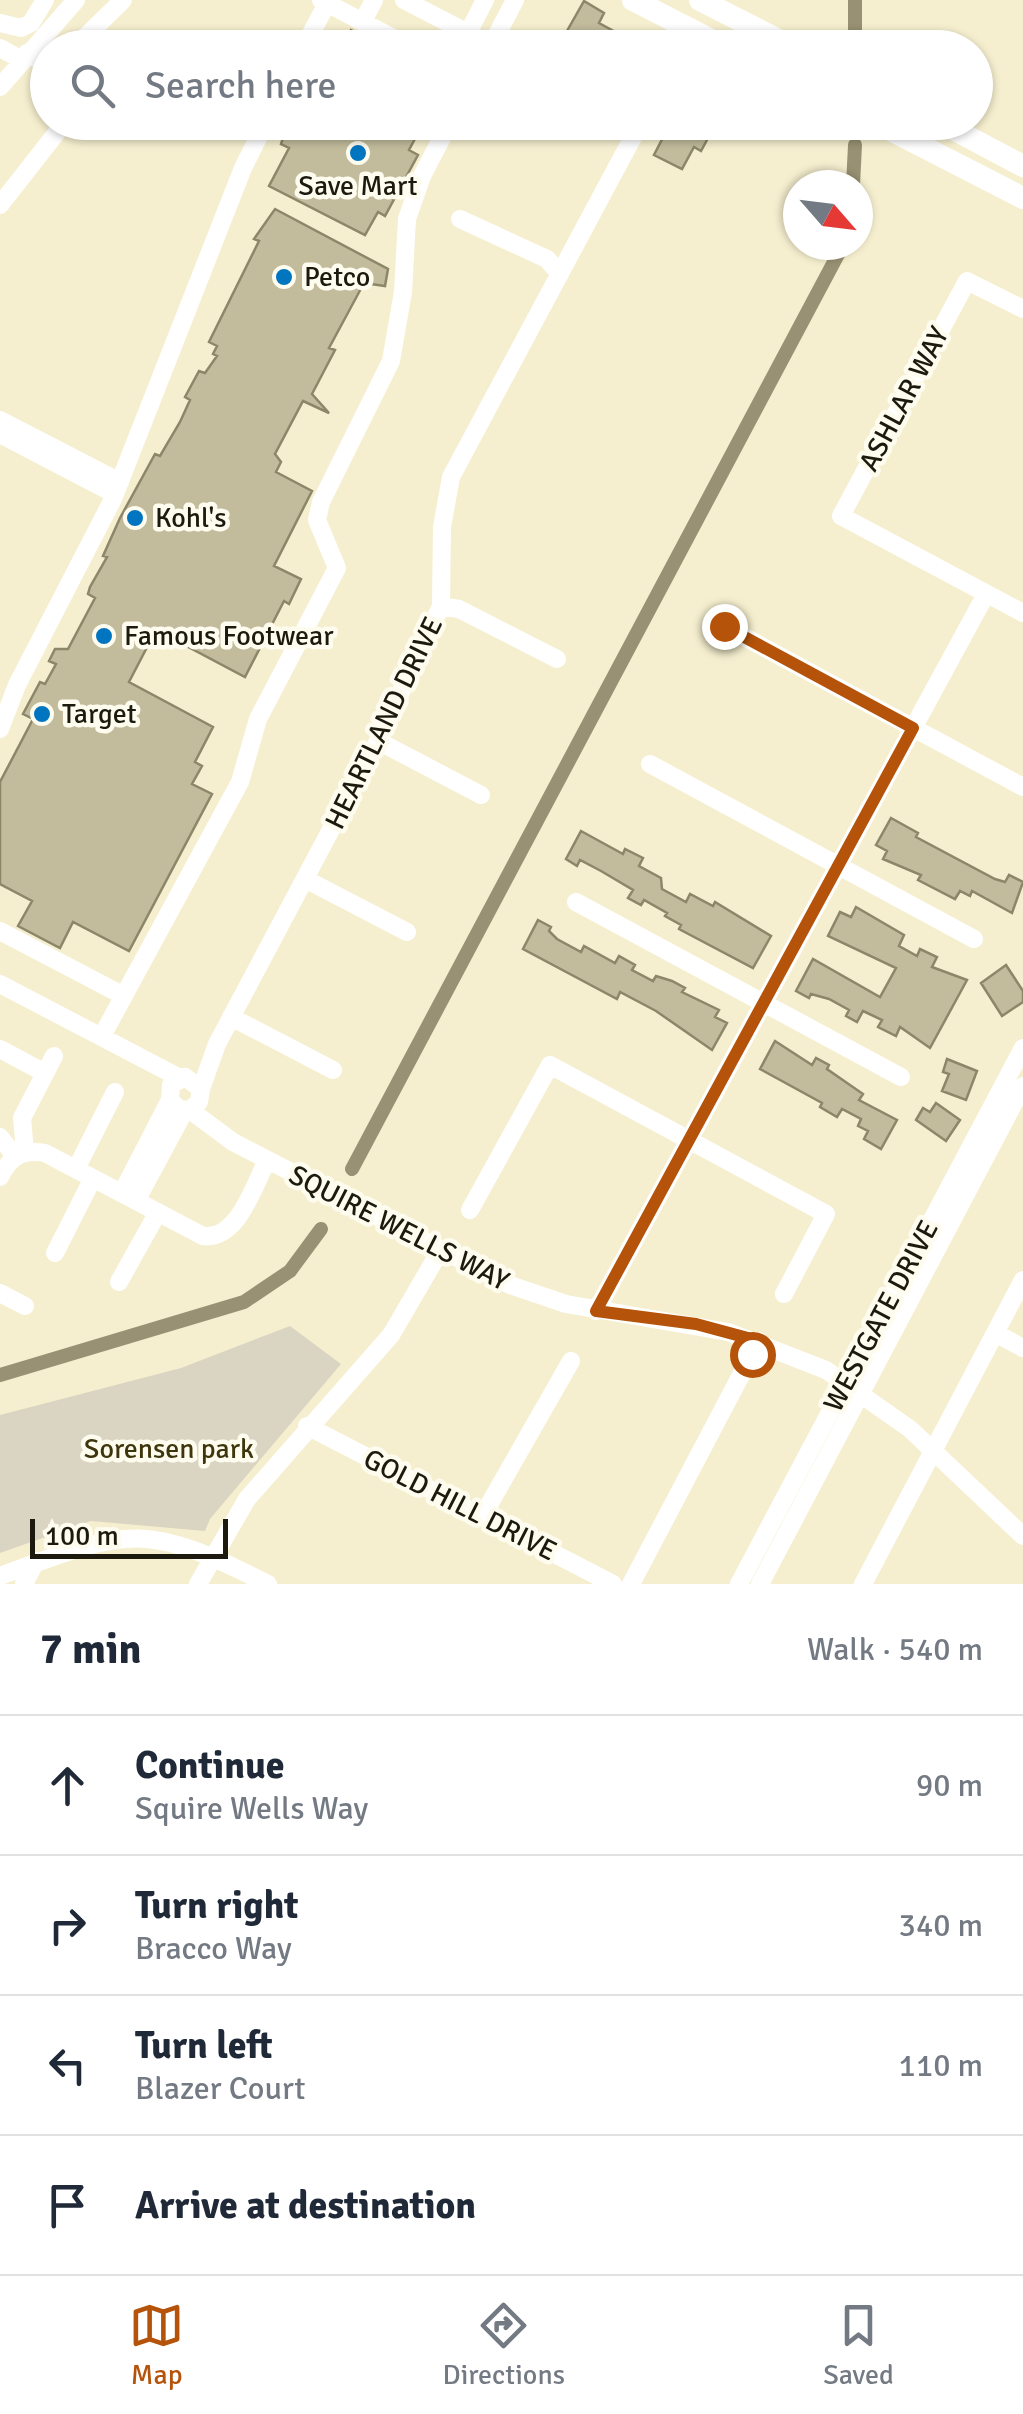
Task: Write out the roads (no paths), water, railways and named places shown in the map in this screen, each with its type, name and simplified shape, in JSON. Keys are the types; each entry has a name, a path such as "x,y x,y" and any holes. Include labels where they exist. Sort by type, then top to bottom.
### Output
{"main road":[{"path":"633,0 675,30"},
{"path":"700,0 759,30"},
{"path":"910,140 1023,198"},
{"path":"974,140 1023,166"}],"street":[{"path":"0,23 21,28 31,23 45,0"},
{"path":"49,30 76,0"},
{"path":"92,30 123,0"},
{"path":"362,22 374,0"},
{"path":"404,0 462,30"},
{"path":"470,30 485,0"},
{"path":"499,30 515,0"},
{"path":"312,30 326,1 377,30"},
{"path":"0,48 30,59"},
{"path":"0,88 30,50"},
{"path":"1,202 51,140"},
{"path":"0,730 17,686 117,488 242,168 257,140"},
{"path":"102,1036 240,782 258,719 337,568 317,520 320,502 391,361 403,292 407,219 422,176 441,140"},
{"name":"HEARTLAND DRIVE","path":"129,1197 217,1044 378,741 441,606 442,527 451,477 631,140"},
{"path":"460,218 547,260 560,274"},
{"name":"ASHLAR WAY","path":"986,594 841,516 967,281 1023,309"},
{"path":"0,420 117,488"},
{"path":"0,434 117,488"},
{"path":"596,1311 986,594 1023,614"},
{"path":"441,606 459,609 557,659"},
{"path":"724,626 1023,787"},
{"path":"378,741 481,794"},
{"path":"650,764 974,939"},
{"path":"305,879 407,932"},
{"path":"576,902 901,1077"},
{"path":"0,931 124,996"},
{"name":"SQUIRE WELLS WAY","path":"0,984 128,1050 267,1160 510,1285 596,1311 696,1324 759,1341 854,1387 934,1451 1023,1536"},
{"path":"231,1017 332,1070"},
{"name":"WESTGATE DRIVE","path":"760,1584 1023,1048"},
{"path":"0,1049 45,1073"},
{"path":"0,1177 20,1154 22,1118 54,1056"},
{"path":"470,1210 550,1065 826,1214 784,1294"},
{"name":"WESTGATE DRIVE","path":"739,1584 1023,1086"},
{"path":"55,1253 115,1092"},
{"path":"0,1137 20,1154 45,1153 203,1236 216,1238 229,1231 267,1160"},
{"path":"119,1282 158,1212"},
{"path":"198,1584 247,1499 307,1426 391,1335 440,1251"},
{"path":"863,1584 1023,1280"},
{"path":"0,1293 25,1306"},
{"path":"995,1333 1023,1348"},
{"path":"631,1584 759,1341"},
{"path":"482,1517 570,1361"},
{"name":"GOLD HILL DRIVE","path":"307,1426 613,1584"},
{"path":"0,1576 76,1545 126,1537 176,1542 268,1584"},
{"path":"24,1584 36,1561"}],"waterway":[{"path":"855,0 855,30"},
{"path":"854,170 855,145"},
{"path":"352,1169 835,260"},
{"path":"0,1375 244,1302 290,1271 321,1229"}],"place":[{"name":"Save Mart","path":"358,153"},
{"name":"Petco","path":"284,277"},
{"name":"Kohl's","path":"135,518"},
{"name":"Famous Footwear","path":"104,636"},
{"name":"Target","path":"42,714"}],"park label":[{"name":"Sorensen park","path":"169,1449"}]}
